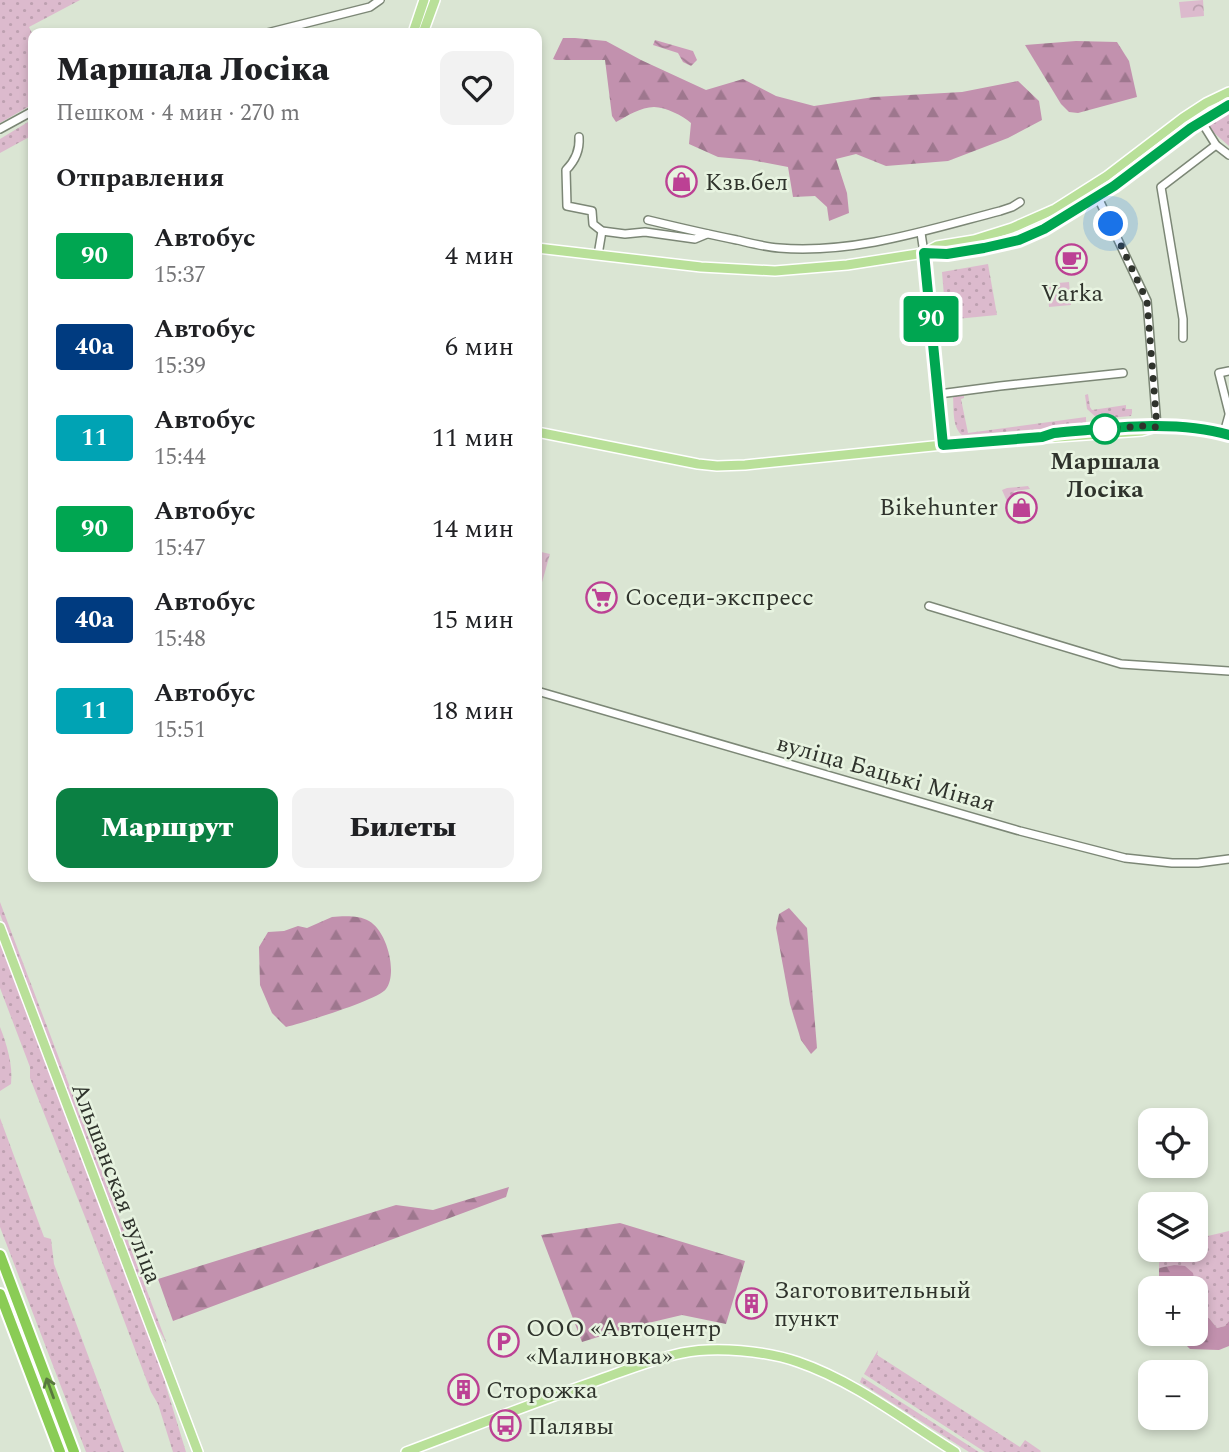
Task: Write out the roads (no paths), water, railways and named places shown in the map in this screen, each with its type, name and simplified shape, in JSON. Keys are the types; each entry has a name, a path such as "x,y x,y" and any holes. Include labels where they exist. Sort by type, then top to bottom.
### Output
{"highway":[{"path":"0,1255 74,1452"},
{"path":"0,1294 60,1452"}],"main road":[{"path":"415,28 424,0"},
{"path":"425,28 435,0"},
{"path":"924,253 937,246 974,240 1023,224 1055,209 1206,103 1229,92"},
{"path":"542,249 710,268 775,271 984,248 1019,240 1051,226 1201,121 1229,105"},
{"path":"924,253 943,445"},
{"path":"542,433 717,466 782,462 1142,426 1190,427 1226,434"},
{"name":"Альшанская вуліца","path":"0,927 198,1452"},
{"path":"407,1452 537,1402 652,1362 683,1352 710,1350 768,1355 801,1363 853,1387 955,1452"}],"street":[{"path":"287,28 370,7 380,0"},
{"path":"0,129 28,114"},
{"path":"1201,121 1216,145 1229,155"},
{"path":"579,137 575,161 566,170 567,206 592,211 593,224 602,232 645,232 695,239 708,234"},
{"path":"1183,338 1183,319 1161,187 1216,145"},
{"path":"1092,185 1147,301 1157,427"},
{"path":"648,220 775,248 845,247 921,233 1000,211 1020,202"},
{"path":"598,255 602,232"},
{"path":"921,233 924,253"},
{"path":"1226,434 1229,414 1219,373 1229,371"},
{"path":"939,394 1123,373"},
{"path":"929,607 1121,664 1229,671"},
{"name":"вуліца Бацькі Міная","path":"542,692 1007,828 1125,858 1172,863 1229,859"}],"water":[{"path":"655,40 693,51 697,60 691,66 683,62 678,53 653,45"}],"place":[{"name":"Кзв.бел","path":"682,182"},
{"name":"Varka","path":"1072,259"},
{"name":"Маршала Лосіка","path":"1105,429"},
{"name":"Bikehunter","path":"1021,507"},
{"name":"Соседи-экспресс","path":"602,597"},
{"name":"Заготовительный пункт","path":"751,1304"},
{"name":"ООО «Автоцентр «Малиновка»","path":"503,1342"},
{"name":"Сторожка","path":"463,1390"},
{"name":"Палявы","path":"505,1426"}]}
